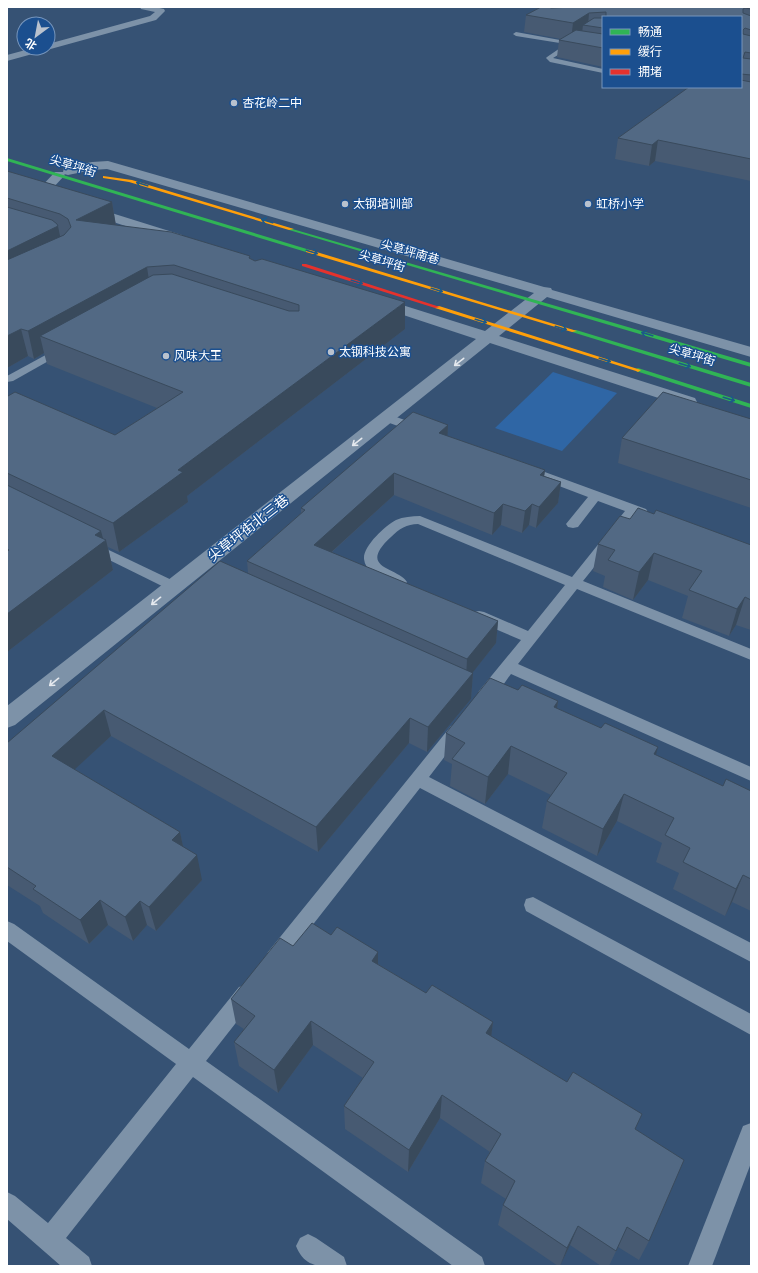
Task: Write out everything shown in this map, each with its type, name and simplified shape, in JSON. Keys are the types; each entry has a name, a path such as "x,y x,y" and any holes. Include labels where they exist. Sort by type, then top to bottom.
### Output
{"main road":[{"name":"尖草坪街","path":"7,152 63,173 751,386"},
{"name":"尖草坪街","path":"7,159 63,173 751,376"},
{"path":"63,173 82,193"},
{"path":"63,173 130,180 751,365"},
{"path":"293,262 751,406"}],"street":[{"path":"56,45 118,29 153,18 161,11 144,7"},
{"name":"尖草坪南巷","path":"63,173 92,166 108,165 546,291 751,352"},
{"path":"63,173 45,189 49,197 189,242"},
{"path":"300,278 751,422"},
{"name":"尖草坪街北三巷","path":"7,719 174,586 205,570 388,418 490,338 546,291"}],"lane":[{"path":"602,32 590,32 549,59 602,71"},
{"path":"516,34 602,49"},
{"path":"9,379 71,344"},
{"path":"388,418 432,434"},
{"path":"529,470 655,517"},
{"path":"573,524 596,495"},
{"path":"49,1240 418,779 474,703 508,666 633,509"},
{"path":"411,586 383,574 375,567 371,560 371,554 374,546 398,524 411,519 420,520 751,655"},
{"path":"83,541 174,586"},
{"path":"467,611 530,638"},
{"path":"508,666 751,774"},
{"path":"418,779 751,953"},
{"path":"533,905 751,1025"},
{"path":"7,930 473,1266"},
{"path":"700,1266 745,1170 751,1134"},
{"path":"7,1204 80,1266"},
{"path":"308,1246 335,1266"}],"shaded area":[{"path":"553,372 617,393 562,451 495,428"}],"building":[{"path":"541,7 751,7 751,9 743,9 743,13 751,16 751,30 745,28 743,30 743,34 751,36 751,53 745,52 743,58 751,59 751,75 742,74 742,16 606,16 606,12 589,13 573,23 526,15"},
{"path":"594,18 602,18 602,28 583,25"},
{"path":"576,30 602,34 602,48 559,40"},
{"path":"742,80 751,82 751,159 658,140 652,145 618,138 688,88 742,88"},
{"path":"7,171 112,202 76,220 171,232 250,256 249,258 255,261 262,259 405,302 178,470 183,472 113,523 7,473 7,396 15,392 115,435 183,392 40,336 153,275 172,274 289,311 299,311 299,305 174,265 147,267 28,331 21,329 7,336 7,260 64,235 71,227 68,219 60,214 7,198"},
{"path":"7,207 52,220 58,226 7,251"},
{"path":"663,392 751,419 751,480 622,438"},
{"path":"413,412 448,425 439,433 545,470 540,475 561,482 539,507 532,504 525,511 503,504 494,513 394,473 314,545 498,621 467,659 247,561 305,510 301,508"},
{"path":"7,485 101,531 95,535 106,540 7,614 7,551 9,550 7,549"},
{"path":"638,508 654,514 656,510 751,545 751,600 745,597 737,609 689,590 702,571 654,553 639,572 608,560 615,550 598,544 620,516 630,519"},
{"path":"220,561 473,673 428,727 410,718 316,827 104,710 52,756 180,832 172,840 197,855 149,907 140,901 125,917 100,900 80,920 33,889 36,886 7,867 7,743"},
{"path":"490,678 518,690 522,685 558,701 554,707 601,728 605,723 658,747 654,754 723,786 726,779 751,791 751,879 743,875 736,889 683,862 690,848 665,835 674,818 624,794 603,829 547,801 567,773 511,746 488,777 452,759 465,743 446,733"},
{"path":"312,923 331,935 337,927 378,952 372,961 426,993 432,985 493,1022 486,1033 567,1082 573,1072 642,1114 635,1129 684,1160 649,1241 627,1227 616,1251 578,1226 567,1248 503,1205 515,1181 485,1161 501,1134 442,1095 409,1150 344,1106 374,1062 311,1021 274,1070 234,1042 255,1016 231,999 280,938 293,946"}],"traffic: fast":[{"path":"7,159 308,251"},
{"path":"291,229 751,365"},
{"path":"574,331 751,385"},
{"path":"638,370 751,406"}],"traffic: slow":[{"path":"105,177 130,181 291,229"},
{"path":"308,251 574,331"},
{"path":"437,307 638,370"}],"traffic: jam":[{"path":"304,265 437,307"}],"place":[{"name":"杏花岭二中","path":"234,103"},
{"name":"太钢培训部","path":"345,204"},
{"name":"虹桥小学","path":"588,204"},
{"name":"太钢科技公寓","path":"331,352"},
{"name":"风味大王","path":"166,356"}]}
